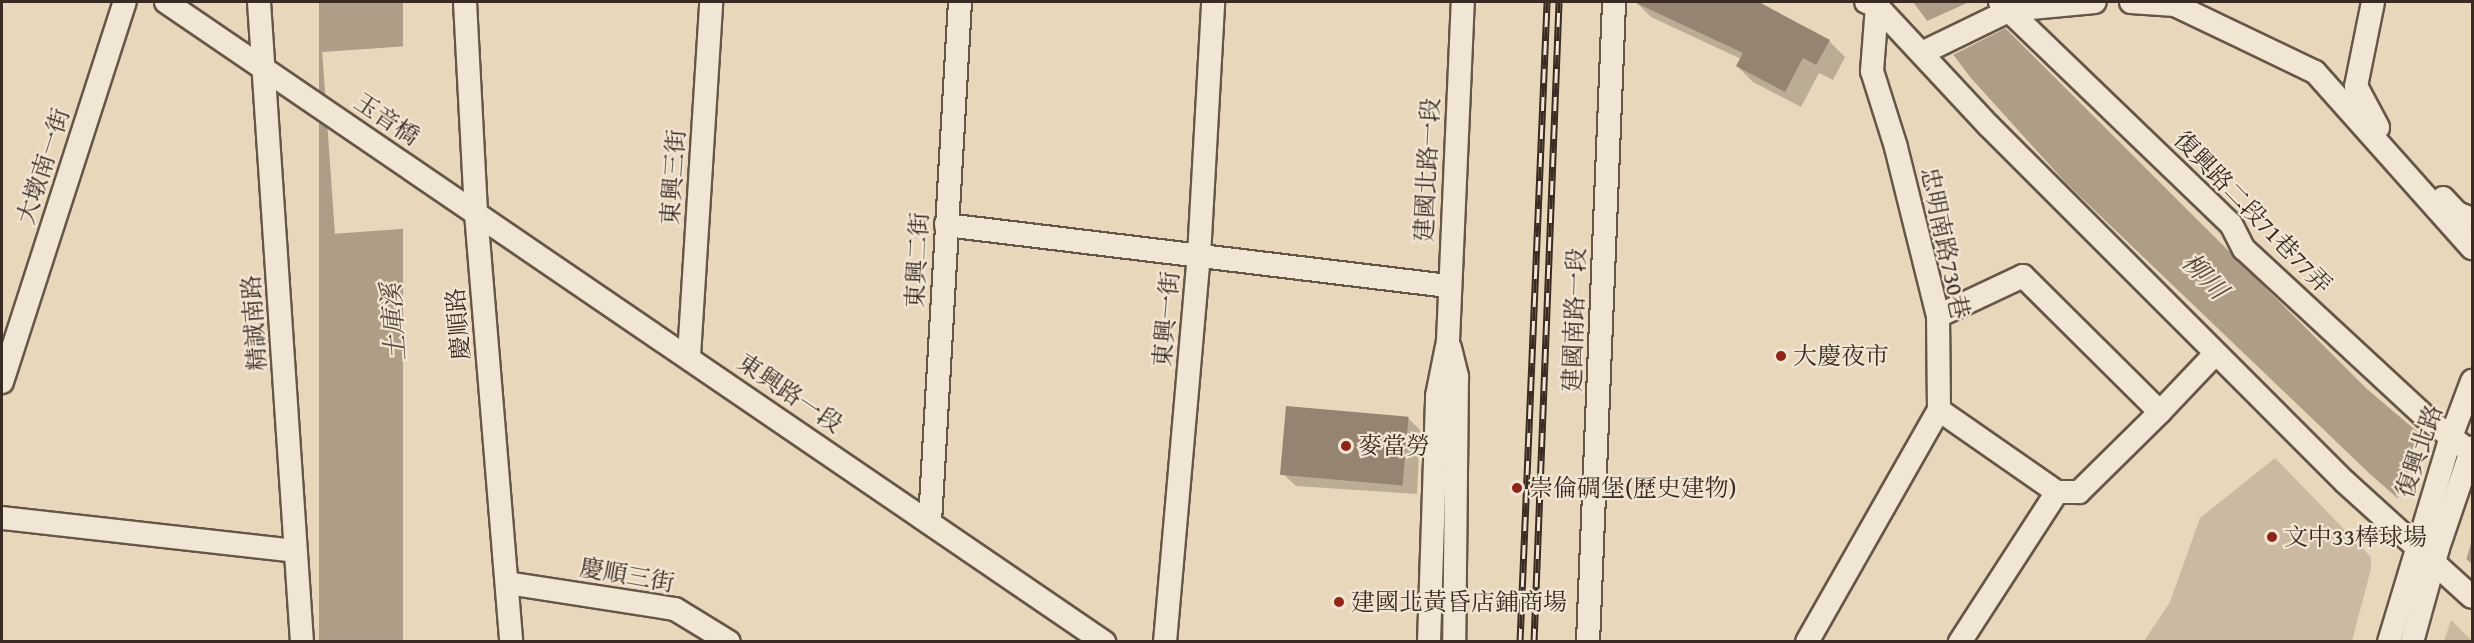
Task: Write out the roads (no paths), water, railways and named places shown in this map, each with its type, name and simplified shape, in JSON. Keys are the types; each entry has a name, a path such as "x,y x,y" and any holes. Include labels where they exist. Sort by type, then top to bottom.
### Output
{"street":[{"name":"大墩南一街","path":"2,382 124,2"},
{"path":"166,2 264,67"},
{"name":"精誠南路","path":"259,2 302,642"},
{"name":"慶順路","path":"465,2 476,213 511,642"},
{"name":"東興三街","path":"689,356 711,2"},
{"name":"東興二街","path":"930,522 960,2"},
{"name":"東興一街","path":"1165,642 1199,256 1213,2"},
{"name":"建國北路一段","path":"1429,642 1437,396 1448,341 1448,286 1463,2"},
{"name":"建國南路一段","path":"1588,642 1614,2"},
{"path":"1929,48 2006,8 2095,2"},
{"path":"2131,2 2175,5 2315,72 2356,86"},
{"path":"2373,2 2356,86 2370,118 2457,213 2472,219"},
{"name":"忠明南路730巷","path":"1871,4 1929,48 2215,354 2427,548 2472,597"},
{"name":"忠明南路730巷","path":"1871,4 1872,71 1896,147 1938,316 1939,410"},
{"name":"復興路二段71巷77弄","path":"2006,8 2231,224 2244,249 2450,441 2471,453"},
{"name":"玉音橋","path":"264,67 300,94 444,190"},
{"path":"2315,72 2472,248"},
{"name":"東興路一段","path":"444,190 1104,642"},
{"path":"946,225 1448,286"},
{"path":"1938,316 2023,276 2160,412"},
{"name":"建國北路一段","path":"1448,341 1457,377 1454,642"},
{"path":"1807,642 1939,410 2057,492 2079,492 2215,354"},
{"name":"復興北路","path":"2412,642 2427,548 2450,441 2472,381"},
{"name":"復興北路","path":"2389,642 2427,548 2471,453"},
{"path":"1960,642 2057,492"},
{"path":"2,518 295,551"},
{"name":"慶順三街","path":"507,583 675,609 698,631 729,642"}],"water":[{"name":"土庫溪","path":"319,2 403,2 403,642 319,642"},
{"name":"柳川","path":"1913,2 1979,2 2367,389 2472,478 2472,564 2370,474 2066,183 1971,78"}],"railway":[{"path":"1520,642 1547,2"},
{"path":"1534,642 1559,2"}],"place":[{"name":"大慶夜市","path":"1781,356"},
{"name":"麥當勞","path":"1346,446"},
{"name":"崇倫碉堡(歷史建物)","path":"1517,488"},
{"name":"文中33棒球場","path":"2272,537"},
{"name":"建國北黃昏店鋪商場","path":"1339,602"}]}
